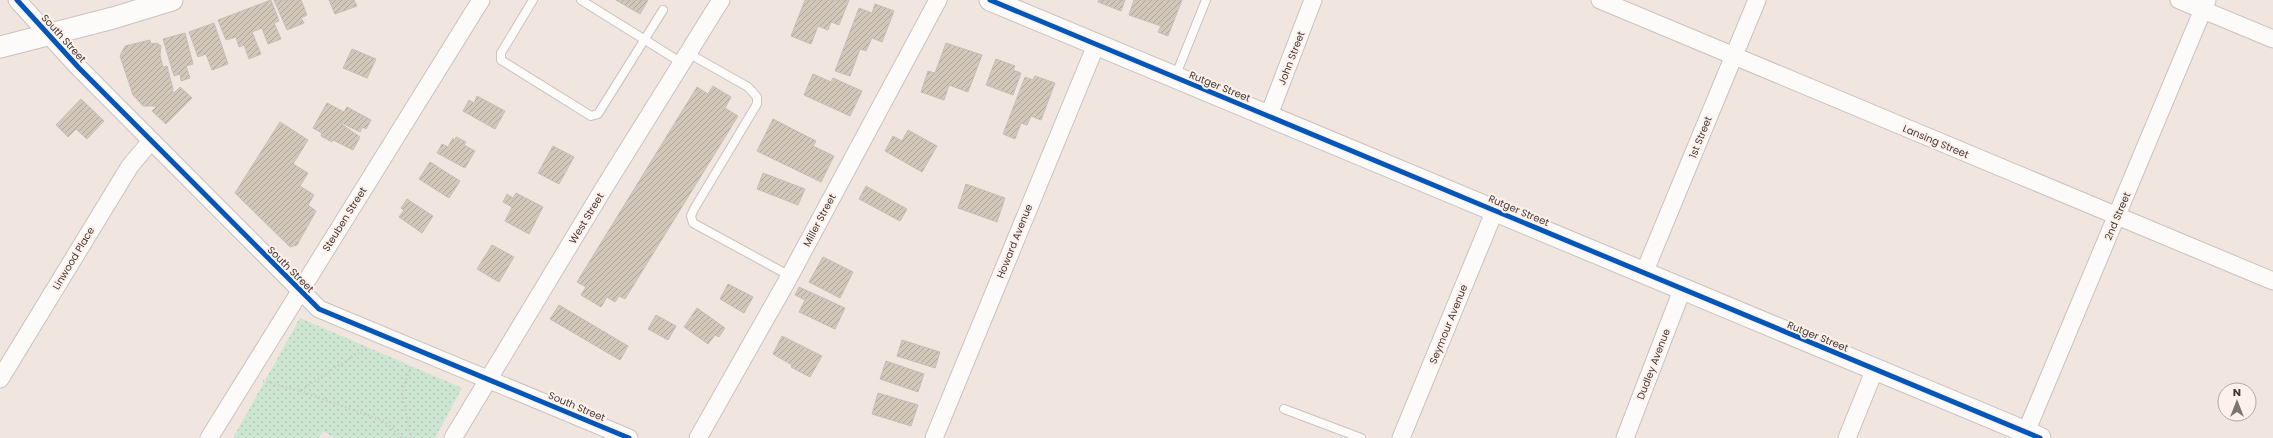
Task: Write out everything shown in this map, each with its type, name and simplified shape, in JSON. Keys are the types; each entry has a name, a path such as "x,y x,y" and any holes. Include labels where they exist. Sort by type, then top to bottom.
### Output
{"street":[{"name":"South Street","path":"17,0 151,141 300,292 319,309 629,438"},
{"path":"0,47 48,34 143,4 172,0"},
{"name":"Steuben Street","path":"209,438 480,0"},
{"name":"West Street","path":"453,438 722,0"},
{"name":"Miller Street","path":"698,438 790,276 938,0"},
{"name":"Rutger Street","path":"990,0 1495,210 1682,290 2033,435"},
{"name":"John Street","path":"1268,115 1313,0"},
{"name":"Lansing Street","path":"1600,0 2273,281"},
{"name":"1st Street","path":"1644,274 1757,0"},
{"path":"2179,0 2205,5 2273,39"},
{"name":"2nd Street","path":"2033,435 2117,216 2205,5"},
{"name":"Howard Avenue","path":"934,438 1096,45"},
{"name":"Linwood Place","path":"0,379 130,166 151,141"},
{"name":"Seymour Avenue","path":"1401,438 1495,210"},
{"name":"Dudley Avenue","path":"1625,438 1682,290"},
{"path":"1847,438 1875,369"}],"lane":[{"path":"533,0 501,53 501,60 591,116 598,114 663,10"},
{"path":"581,0 645,40 748,87 758,97 758,104 691,216 693,223 790,276"},
{"path":"1175,77 1206,0"},
{"path":"1284,409 1361,438"}],"path":[{"path":"300,391 367,347"},
{"path":"411,366 402,394 411,438"},
{"path":"263,381 300,391 384,422 402,438"}],"green space":[{"path":"300,318 462,388 435,438 335,438 323,431 319,438 233,438"}],"building":[{"path":"271,0 279,21 274,23 281,39 268,44 262,28 252,32 261,54 249,59 244,45 239,47 236,37 226,40 218,20"},
{"path":"274,0 301,0 307,15 301,18 304,23 287,30"},
{"path":"329,0 354,0 357,6 335,14"},
{"path":"616,0 648,0 640,14"},
{"path":"805,0 849,0 839,25 831,22 828,30 818,26 811,44 791,36"},
{"path":"1099,0 1125,0 1121,11 1098,2"},
{"path":"1134,0 1182,0 1168,36 1158,32 1161,26 1129,15"},
{"path":"875,4 894,11 882,42 872,38 866,51 860,49 850,76 835,71 859,8 872,13"},
{"path":"214,23 228,64 212,70 206,54 198,57 189,32"},
{"path":"185,33 193,64 186,66 190,78 181,81 180,74 174,76 163,39"},
{"path":"150,40 151,44 157,43 161,46 160,55 163,67 167,66 173,89 172,92 175,92 180,87 192,98 166,124 152,111 157,106 143,106 133,95 120,56 125,46"},
{"path":"946,43 982,55 968,92 949,85 944,100 921,92 928,71 935,73"},
{"path":"352,49 376,59 367,78 343,68"},
{"path":"996,59 1015,66 1013,70 1021,73 1013,95 986,85"},
{"path":"813,74 831,82 833,78 862,91 850,116 804,95"},
{"path":"1035,76 1055,83 1041,120 1031,116 1027,125 1021,123 1015,139 1003,134 1025,77 1033,80"},
{"path":"713,86 731,97 725,108 738,116 625,299 619,296 615,302 607,297 601,307 581,295 586,287 577,282 697,87 708,94"},
{"path":"477,96 505,111 495,129 463,111 469,100 474,103"},
{"path":"81,99 104,121 87,139 76,129 68,137 56,125"},
{"path":"327,103 344,112 347,107 371,120 366,129 362,127 360,132 340,122 360,137 353,150 321,136 322,133 313,128"},
{"path":"773,119 816,141 813,146 834,156 821,182 757,151"},
{"path":"280,122 308,140 293,164 308,173 300,186 314,195 308,205 316,211 297,245 290,247 235,193"},
{"path":"908,130 937,146 922,172 885,151 893,136 902,141"},
{"path":"456,137 466,142 464,145 475,151 465,168 437,153 442,144 448,147 453,138 455,140"},
{"path":"553,146 574,157 559,184 538,173"},
{"path":"430,162 460,181 449,198 419,179"},
{"path":"763,173 805,189 798,205 757,189"},
{"path":"966,184 1005,198 997,222 958,208"},
{"path":"866,186 907,209 900,221 859,199"},
{"path":"516,193 543,207 529,234 505,221 512,207 503,202 507,194 513,198"},
{"path":"407,199 433,216 422,233 399,217 404,210 401,208"},
{"path":"492,245 514,257 499,282 477,269"},
{"path":"823,257 853,272 840,298 809,282"},
{"path":"728,284 753,297 744,313 720,299"},
{"path":"799,287 845,308 835,329 799,312 805,300 795,295"},
{"path":"559,305 628,346 620,360 550,319"},
{"path":"697,308 725,328 719,337 715,335 708,344 684,327"},
{"path":"656,315 676,326 668,340 648,329"},
{"path":"782,336 822,356 810,377 791,367 792,365 773,354"},
{"path":"902,340 940,352 935,368 897,356"},
{"path":"886,361 924,374 918,392 880,379"},
{"path":"878,393 918,405 911,426 872,414"}],"cycle path":[{"path":"17,0 79,68 319,309 629,438"},
{"path":"990,0 2040,438"}]}
